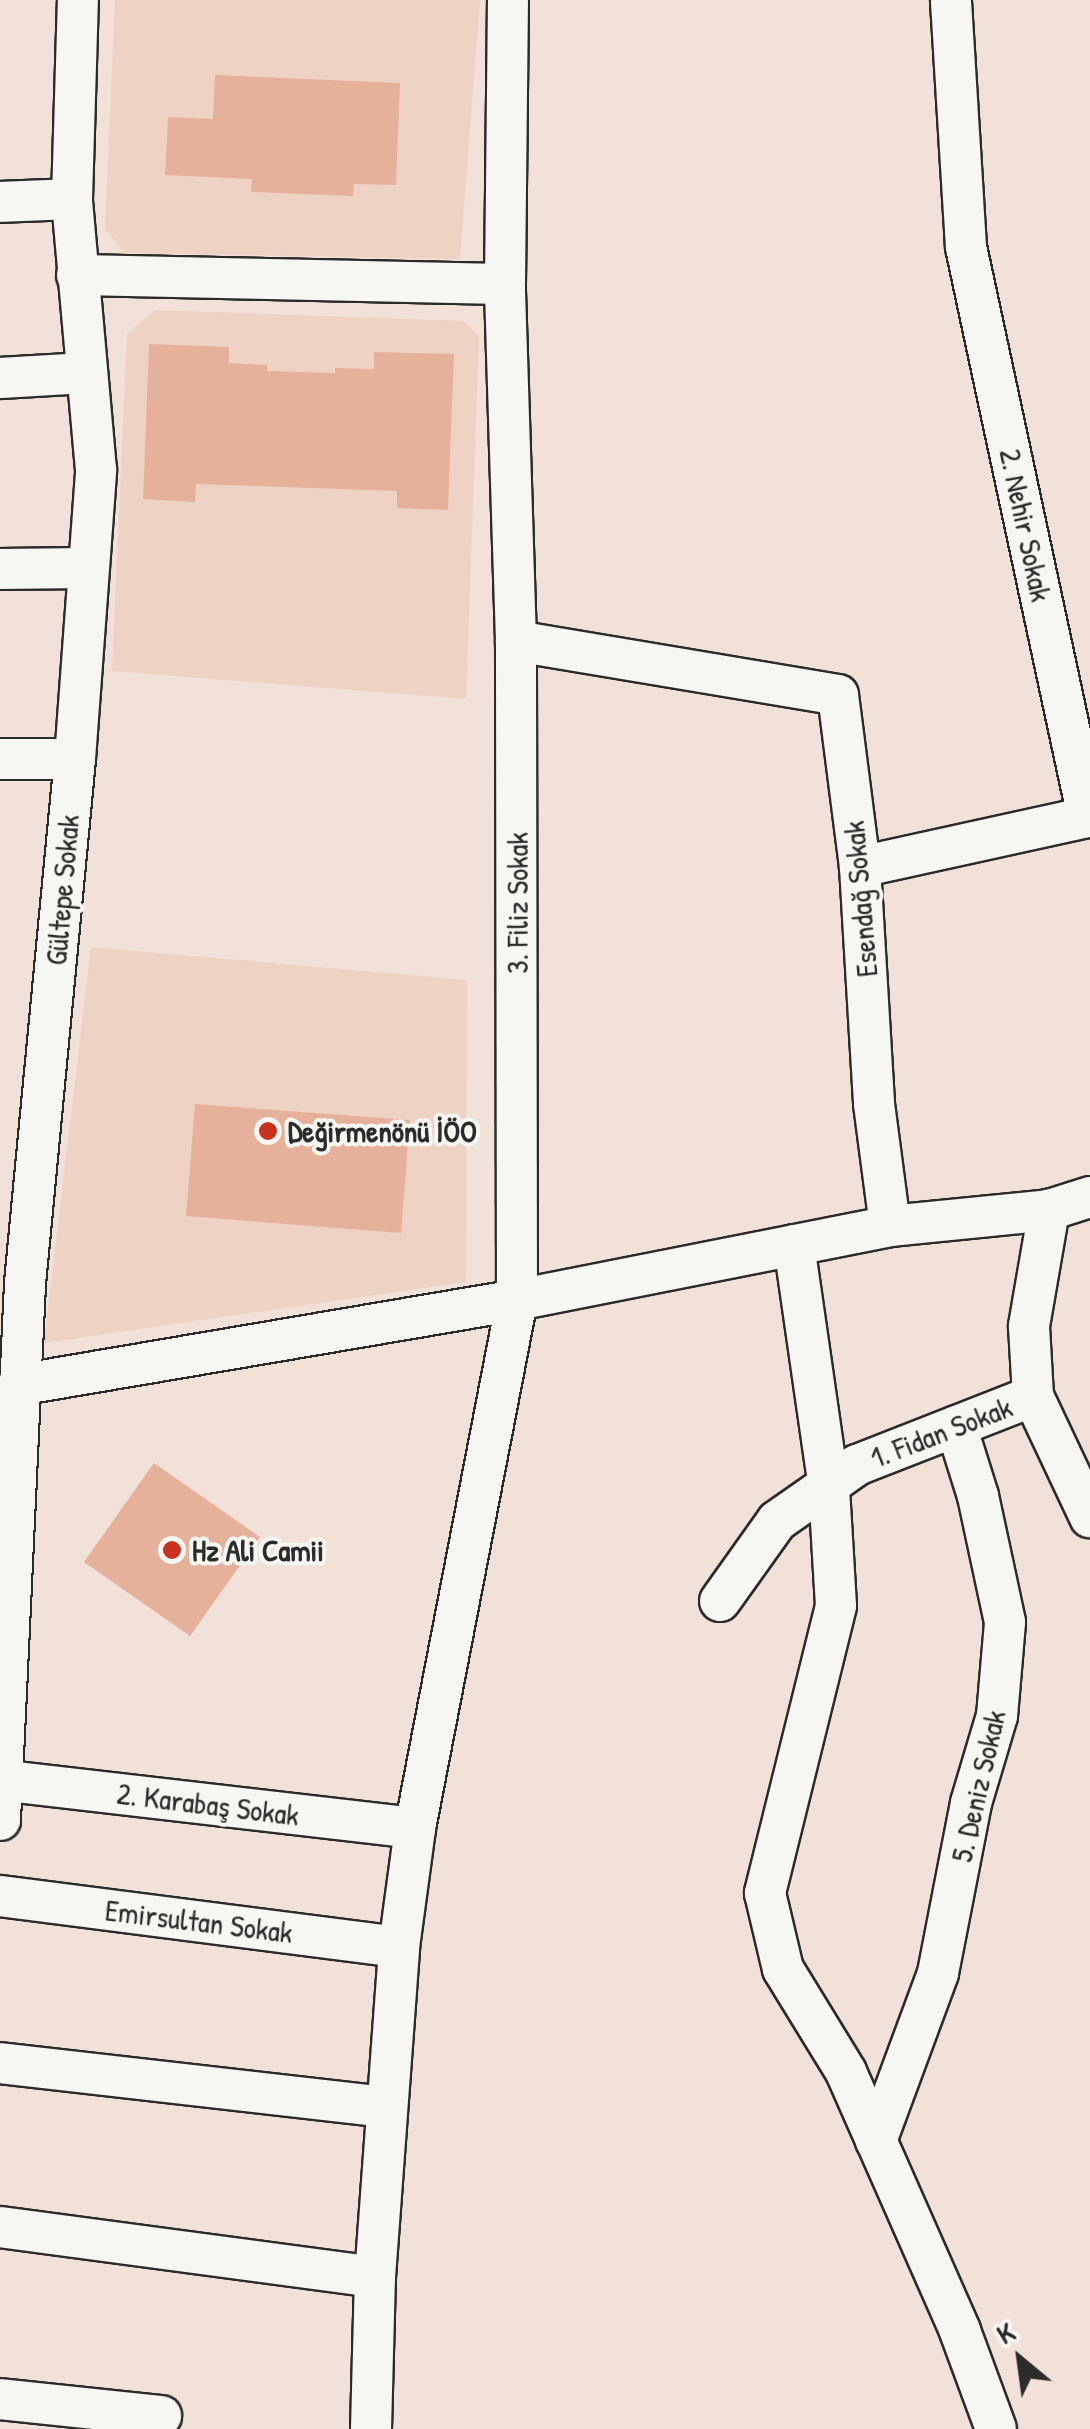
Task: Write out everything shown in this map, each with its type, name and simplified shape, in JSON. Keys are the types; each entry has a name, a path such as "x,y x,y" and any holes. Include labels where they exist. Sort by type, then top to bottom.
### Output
{"street":[{"name":"Gültepe Sokak","path":"0,1820 18,1384 12,1280 75,759 96,470 72,199 78,0"},
{"name":"3. Filiz Sokak","path":"370,2429 375,2277 398,1947 415,1828 517,1300 516,641 505,284 508,0"},
{"name":"2. Nehir Sokak","path":"860,866 1089,818 966,247 951,0"},
{"path":"0,202 72,199"},
{"path":"77,276 505,284"},
{"path":"0,378 86,373"},
{"path":"0,569 88,568"},
{"name":"Esendağ Sokak","path":"516,641 838,695 860,866 874,1104 890,1226"},
{"path":"0,759 75,759"},
{"path":"18,1384 517,1300 890,1226 1049,1210 1090,1197"},
{"name":"1. Fidan Sokak","path":"720,1601 777,1521 829,1488 856,1465 1033,1396 1029,1326 1049,1210"},
{"path":"794,1245 829,1488 836,1606 765,1892 782,1969 846,2072 960,2332 996,2429"},
{"path":"1033,1396 1090,1517"},
{"name":"5. Deniz Sokak","path":"876,2140 938,1973 971,1803 997,1716 1005,1622 978,1496 956,1426"},
{"name":"2. Karabaş Sokak","path":"1,1780 415,1828"},
{"name":"Emirsultan Sokak","path":"0,1896 398,1947"},
{"path":"0,2063 387,2107"},
{"path":"0,2228 375,2277"},
{"path":"0,2399 160,2416"}],"shaded area":[{"path":"115,0 480,0 460,259 125,253 105,229"},
{"path":"155,310 464,321 479,337 466,699 112,671 127,334"},
{"name":"Değirmenönü İÖO","path":"91,947 467,980 466,1282 44,1343"}],"building":[{"path":"215,75 400,83 396,185 354,184 353,196 251,192 252,179 165,175 168,117 213,119"},
{"path":"149,344 229,347 229,363 267,365 267,371 335,373 335,368 374,369 374,352 454,354 448,510 397,508 397,491 196,484 195,502 143,499"},
{"path":"195,1104 410,1120 401,1233 186,1216"},
{"name":"Hz Ali Camii","path":"154,1463 260,1537 190,1636 84,1562"}],"place":[{"name":"Değirmenönü İÖO","path":"268,1131"},
{"name":"Hz Ali Camii","path":"172,1550"}]}
